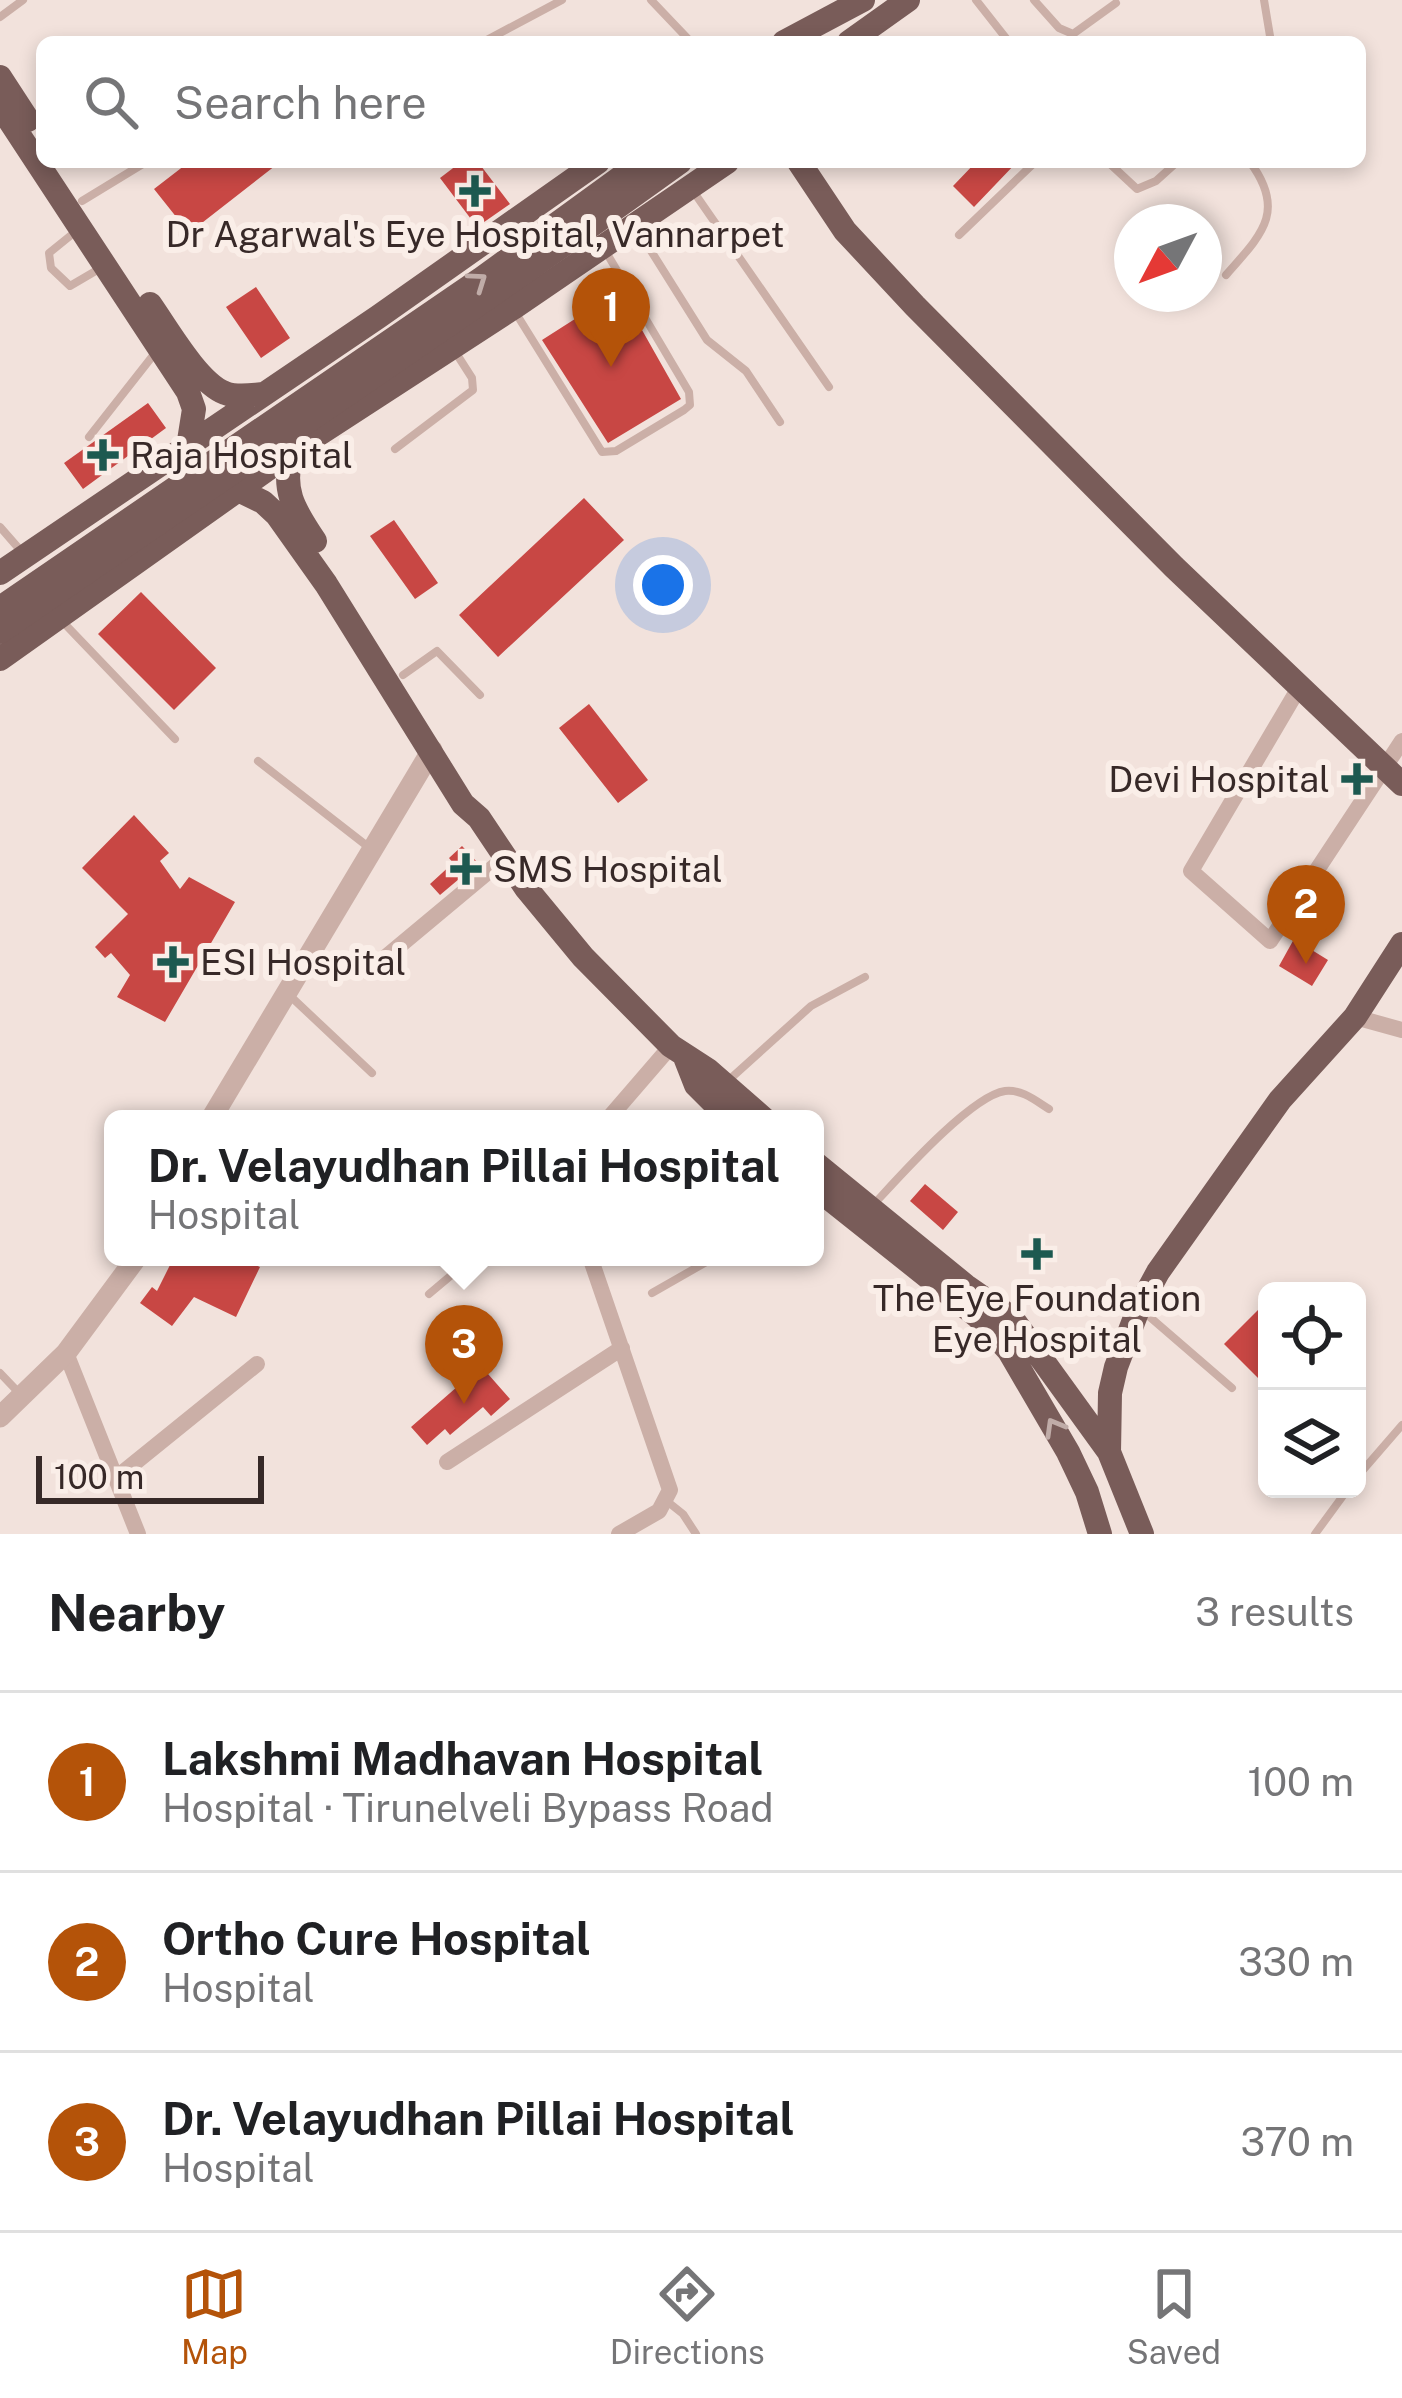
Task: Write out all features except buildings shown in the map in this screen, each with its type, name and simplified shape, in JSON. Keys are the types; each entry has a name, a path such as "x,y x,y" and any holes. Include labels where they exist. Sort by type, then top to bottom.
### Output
{"main road":[{"path":"799,36 881,4"},
{"path":"819,36 881,4"},
{"path":"854,36 881,4"},
{"path":"873,36 881,4"},
{"path":"0,77 36,132"},
{"path":"4,122 36,166"},
{"path":"37,168 188,392 194,410 188,447"},
{"path":"60,168 207,380 227,394 264,394"},
{"path":"0,573 589,168"},
{"path":"0,608 481,279 634,168"},
{"path":"0,632 490,299 672,168"},
{"path":"0,659 293,451 718,168"},
{"path":"803,168 845,231 915,306 1174,567 1402,784"},
{"path":"314,360 332,355 350,359 368,386 355,410"},
{"path":"293,451 285,473 292,506 403,675 475,797 479,818"},
{"path":"238,490 278,515 463,803 584,958 678,1051 754,1110"},
{"path":"114,498 104,518 115,537 128,555 151,554"},
{"path":"1109,1452 1110,1393 1139,1307 1249,1141 1323,1048 1355,1017 1402,944"},
{"path":"678,1051 696,1085 721,1110"},
{"path":"824,1171 1012,1318 1109,1452 1142,1534"},
{"path":"824,1196 977,1316 1009,1351 1068,1452 1100,1534"}],"street":[{"path":"1300,686 1191,871 1270,941 1402,740"},
{"path":"216,1110 432,750"},
{"path":"368,972 506,857"},
{"path":"1355,1017 1402,1030"},
{"path":"617,1110 678,1051"},
{"path":"0,1417 66,1353 130,1266"},
{"path":"593,1266 670,1490 659,1511 620,1534"},
{"path":"447,1462 622,1348"},
{"path":"66,1353 138,1534"},
{"path":"116,1478 257,1364"}],"lane":[{"path":"0,16 23,0"},
{"path":"494,36 562,0"},
{"path":"652,0 685,36"},
{"path":"976,0 1004,36"},
{"path":"1034,0 1059,28 1073,34 1116,2"},
{"path":"1264,0 1270,36"},
{"path":"82,201 136,168"},
{"path":"959,236 1029,168"},
{"path":"1114,168 1137,189 1170,168"},
{"path":"1226,275 1256,242 1270,205 1268,191 1254,168"},
{"path":"690,187 829,387"},
{"path":"635,226 707,340 746,371 780,422"},
{"path":"81,228 49,253 51,268 70,286 105,265"},
{"path":"513,308 602,452 616,451 684,410 692,399 689,392 604,248"},
{"path":"394,449 473,390 472,378 453,346"},
{"path":"89,436 160,348"},
{"path":"0,526 26,556"},
{"path":"59,619 176,739"},
{"path":"403,675 437,651 480,694"},
{"path":"258,761 373,850"},
{"path":"724,1084 812,1006 865,977"},
{"path":"286,992 372,1073"},
{"path":"870,1209 945,1132 992,1096 1008,1090 1026,1094 1049,1109"},
{"path":"429,1294 462,1266"},
{"path":"652,1294 700,1266"},
{"path":"1139,1307 1232,1388"},
{"path":"0,1373 22,1396"},
{"path":"1366,1467 1402,1425"},
{"path":"1316,1534 1342,1498"},
{"path":"667,1501 696,1534"}],"place":[{"name":"Dr Agarwal's Eye Hospital, Vannarpet","path":"475,191"},
{"name":"Lakshmi Madhavan Hospital","path":"611,367"},
{"name":"Raja Hospital","path":"103,455"},
{"name":"Devi Hospital","path":"1357,779"},
{"name":"SMS Hospital","path":"466,869"},
{"name":"ESI Hospital","path":"173,962"},
{"name":"Ortho Cure Hospital","path":"1306,964"},
{"name":"The Eye Foundation Eye Hospital","path":"1037,1254"},
{"name":"Dr. Velayudhan Pillai Hospital","path":"464,1404"}]}
